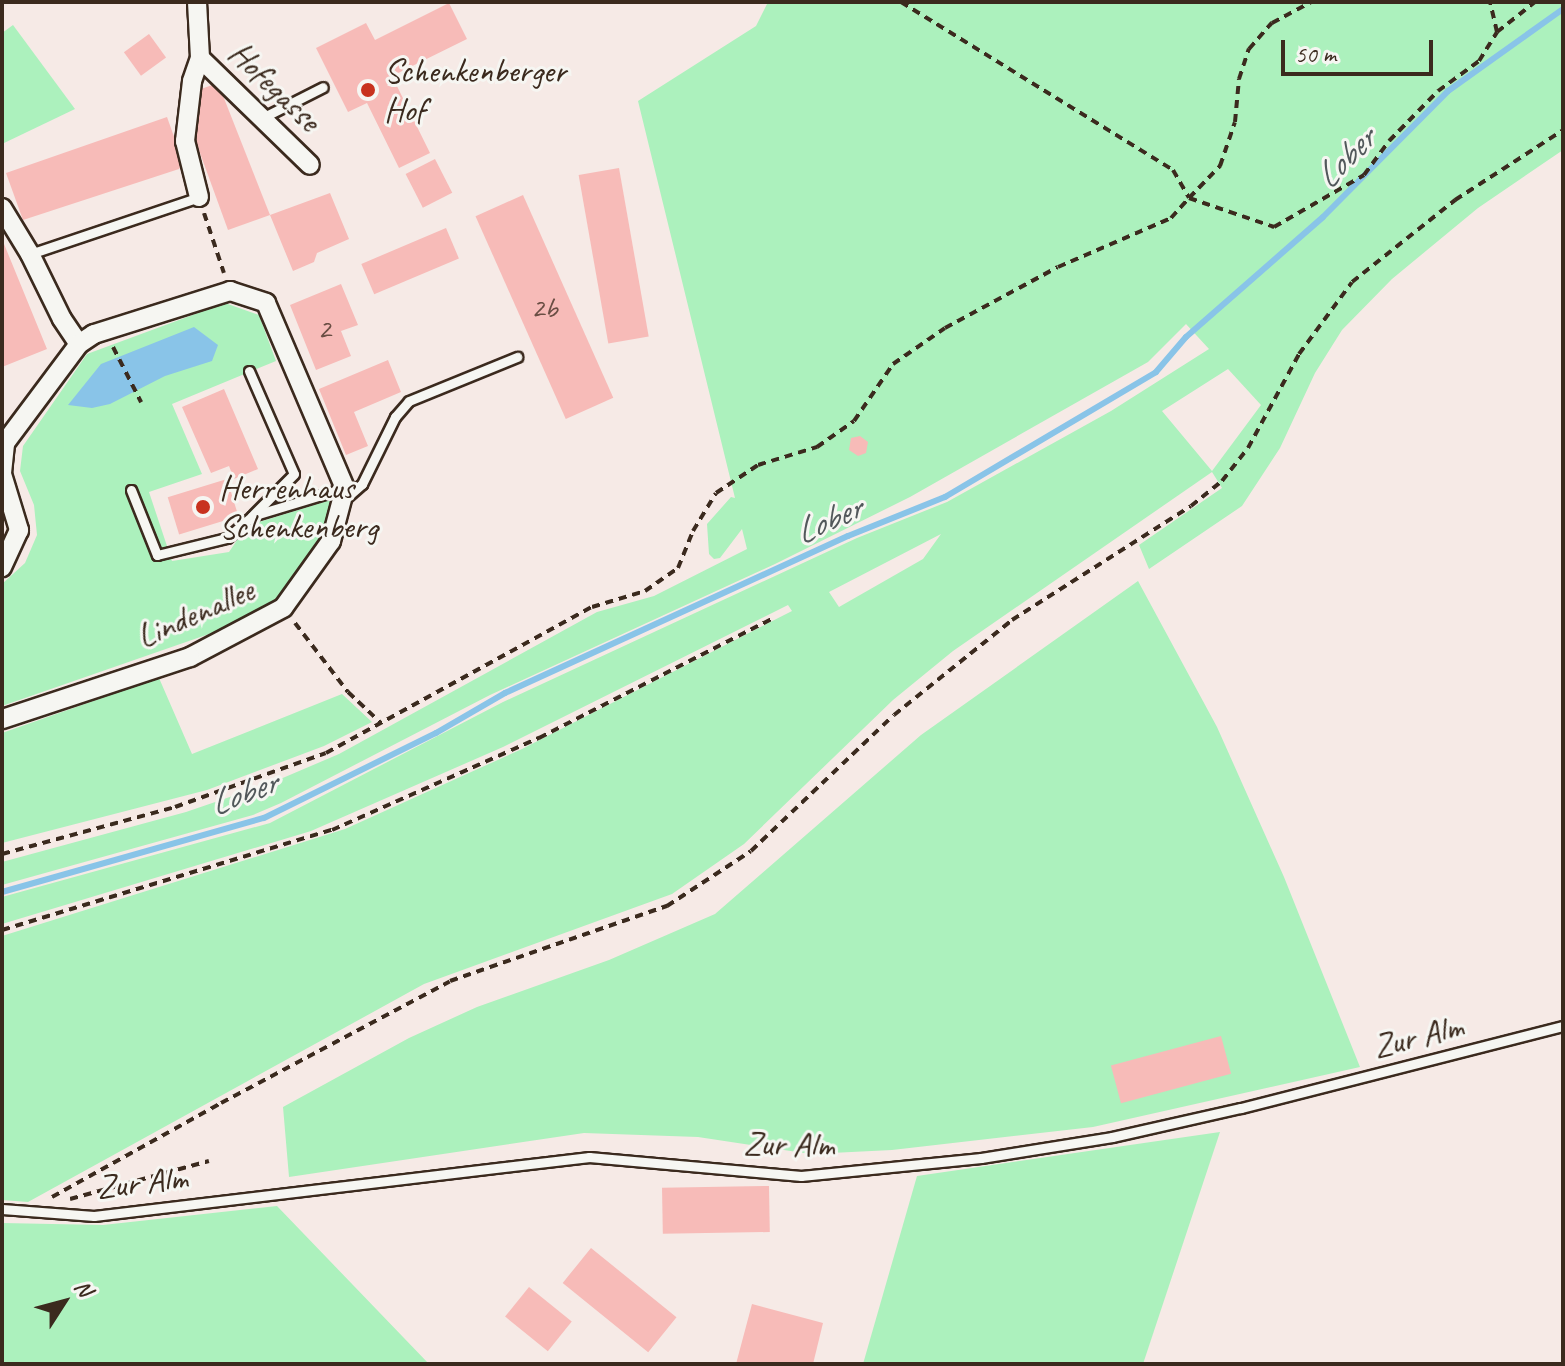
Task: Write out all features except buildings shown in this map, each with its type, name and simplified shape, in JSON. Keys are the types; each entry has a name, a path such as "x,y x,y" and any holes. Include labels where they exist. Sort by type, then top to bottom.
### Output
{"street":[{"name":"Hofegasse","path":"197,2 200,58 310,165"},
{"path":"199,197 185,141 192,81 200,58"},
{"path":"2,208 30,254 62,319 79,344"},
{"path":"2,567 19,530 2,474 5,443 79,344 94,334 230,291 266,303 343,495"},
{"name":"Lindenallee","path":"2,719 190,657 283,608 331,541 343,495"}],"lane":[{"path":"262,118 323,87"},
{"path":"30,254 199,197"},
{"path":"252,516 343,495 362,484 395,417 409,401 517,357"},
{"path":"131,490 157,555 227,538 294,474 249,371"},
{"name":"Zur Alm","path":"2,1209 94,1216 589,1157 801,1176 981,1158 1112,1137 1213,1115 1563,1026"}],"path":[{"path":"901,2 1173,170 1189,198 1274,227 1364,175 1389,141 1438,91 1479,61 1497,32 1535,2"},
{"path":"2,854 175,807 326,753 592,607 645,591 678,568 693,531 716,493 758,465 817,447 854,421 893,364 945,328 1058,267 1171,218 1220,166 1235,122 1239,79 1249,49 1272,23 1311,2"},
{"path":"1490,2 1497,32"},
{"path":"29,1210 450,981 667,906 751,851 894,715 1012,620 1191,506 1222,481 1248,448 1299,354 1352,282 1455,200 1563,130"},
{"path":"199,197 230,291"},
{"path":"115,350 141,402"},
{"path":"283,608 348,692 380,723"},
{"path":"2,930 332,830 539,738 775,617"},
{"path":"29,1210 209,1161"}],"green space":[{"path":"768,2 1563,2 1563,150 1478,208 1392,279 1342,330 1315,373 1280,448 1242,506 1149,569 1139,545 1222,488 1212,472 953,651 893,700 744,844 672,894 424,984 28,1202 2,1200 2,936 345,829 522,749 792,611 788,605 503,747 311,831 2,924 2,897 270,823 503,702 857,538 947,502 1111,411 1209,349 1186,324 1148,362 910,497 775,564 490,695 281,803 253,815 2,885 2,862 186,812 271,783 339,754 597,612 654,596 747,549 742,529 720,558 714,559 709,554 707,524 731,497 735,498 638,101 756,26","holes":["1228,369 1261,405 1212,471 1162,411","941,534 923,559 839,607 829,592"]},
{"path":"13,25 75,109 2,144 2,33"},
{"path":"225,303 259,315 276,361 172,404 202,474 149,492 172,561 229,552 242,533 256,523 333,499 323,538 299,573 274,600 232,626 2,706 2,584 25,563 37,535 34,505 20,471 23,446 87,354"},
{"path":"1138,581 1217,727 1284,877 1360,1067 1093,1127 892,1150 811,1154 698,1137 584,1133 289,1177 283,1107 409,1038 477,1007 609,960 715,914 921,735"},
{"path":"159,678 192,754 342,694 372,722 324,746 207,790 2,843 2,733"},
{"path":"1220,1132 1143,1364 863,1364 917,1176"},
{"path":"277,1206 429,1364 2,1364 2,1223 103,1225"}],"water":[{"path":"194,327 218,345 212,361 165,376 110,404 92,408 68,405 101,364"}],"waterway":[{"name":"Lober","path":"2,892 264,818 436,733 505,693 848,536 945,497 1156,372 1186,337 1323,217 1448,91 1563,9"}],"place":[{"name":"Schenkenberger Hof","path":"368,90"},
{"name":"Herrenhaus Schenkenberg","path":"203,507"}]}
